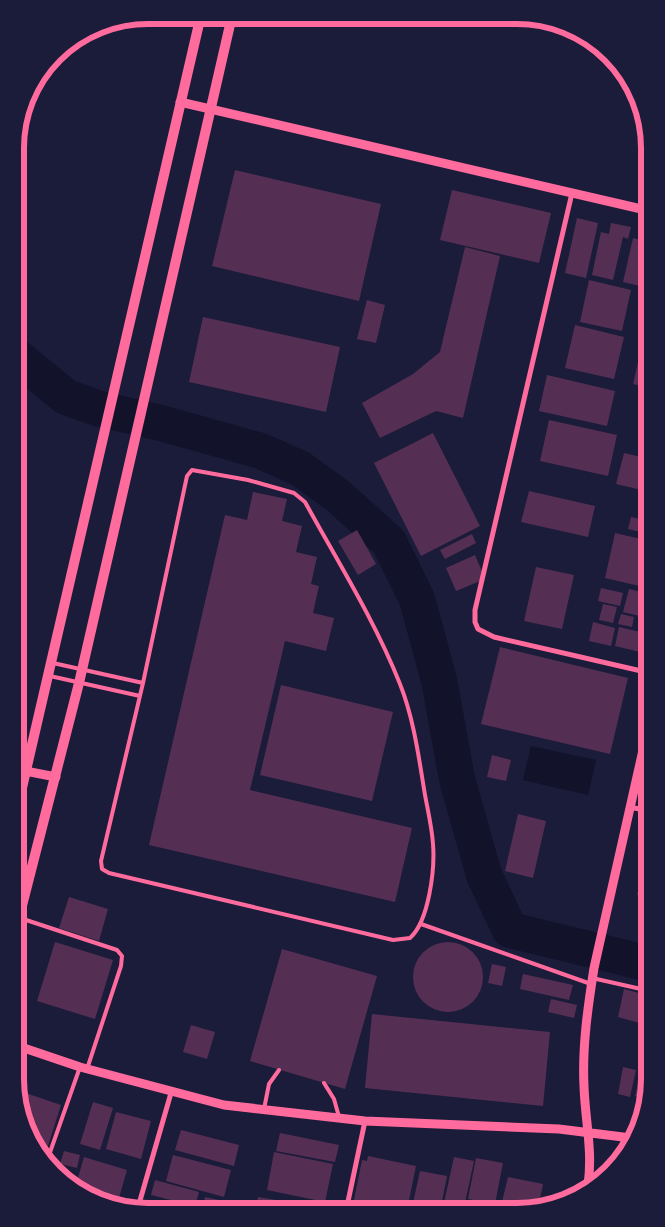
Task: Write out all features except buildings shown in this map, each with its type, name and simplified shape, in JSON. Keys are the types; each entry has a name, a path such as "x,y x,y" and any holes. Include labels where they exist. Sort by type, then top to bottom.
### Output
{"main road":[{"path":"24,782 53,663 199,24"},
{"path":"24,902 79,683 230,24"}],"street":[{"path":"180,102 641,209"},
{"path":"572,193 475,610 475,622 478,629 494,637 641,671"},
{"path":"589,1180 591,1167 584,1085 587,1008 594,968 641,757"},
{"path":"24,770 56,777"},
{"path":"629,807 641,809"},
{"path":"24,1048 84,1068 171,1093 224,1105 365,1121 588,1132 627,1137"},
{"path":"139,1203 171,1093"},
{"path":"348,1203 365,1121"}],"lane":[{"path":"192,470 294,493 305,502 384,645 401,686 420,761 433,844 432,871 421,924 410,938 393,940 110,873 102,869 101,861 143,683 187,476 192,470"},
{"path":"53,663 143,683"},
{"path":"50,676 140,696"},
{"path":"24,919 117,950 122,956 121,966 84,1068 49,1154"},
{"path":"421,924 592,981 641,989"},
{"path":"264,1110 269,1084 279,1070"},
{"path":"324,1083 334,1099 339,1118"}],"shaded area":[{"path":"531,746 596,760 588,795 523,780"}],"waterway":[{"path":"24,363 66,397 100,409 161,423 261,451 301,469 338,496 389,542 417,599 439,680 457,779 484,875 510,930 641,962"}]}
